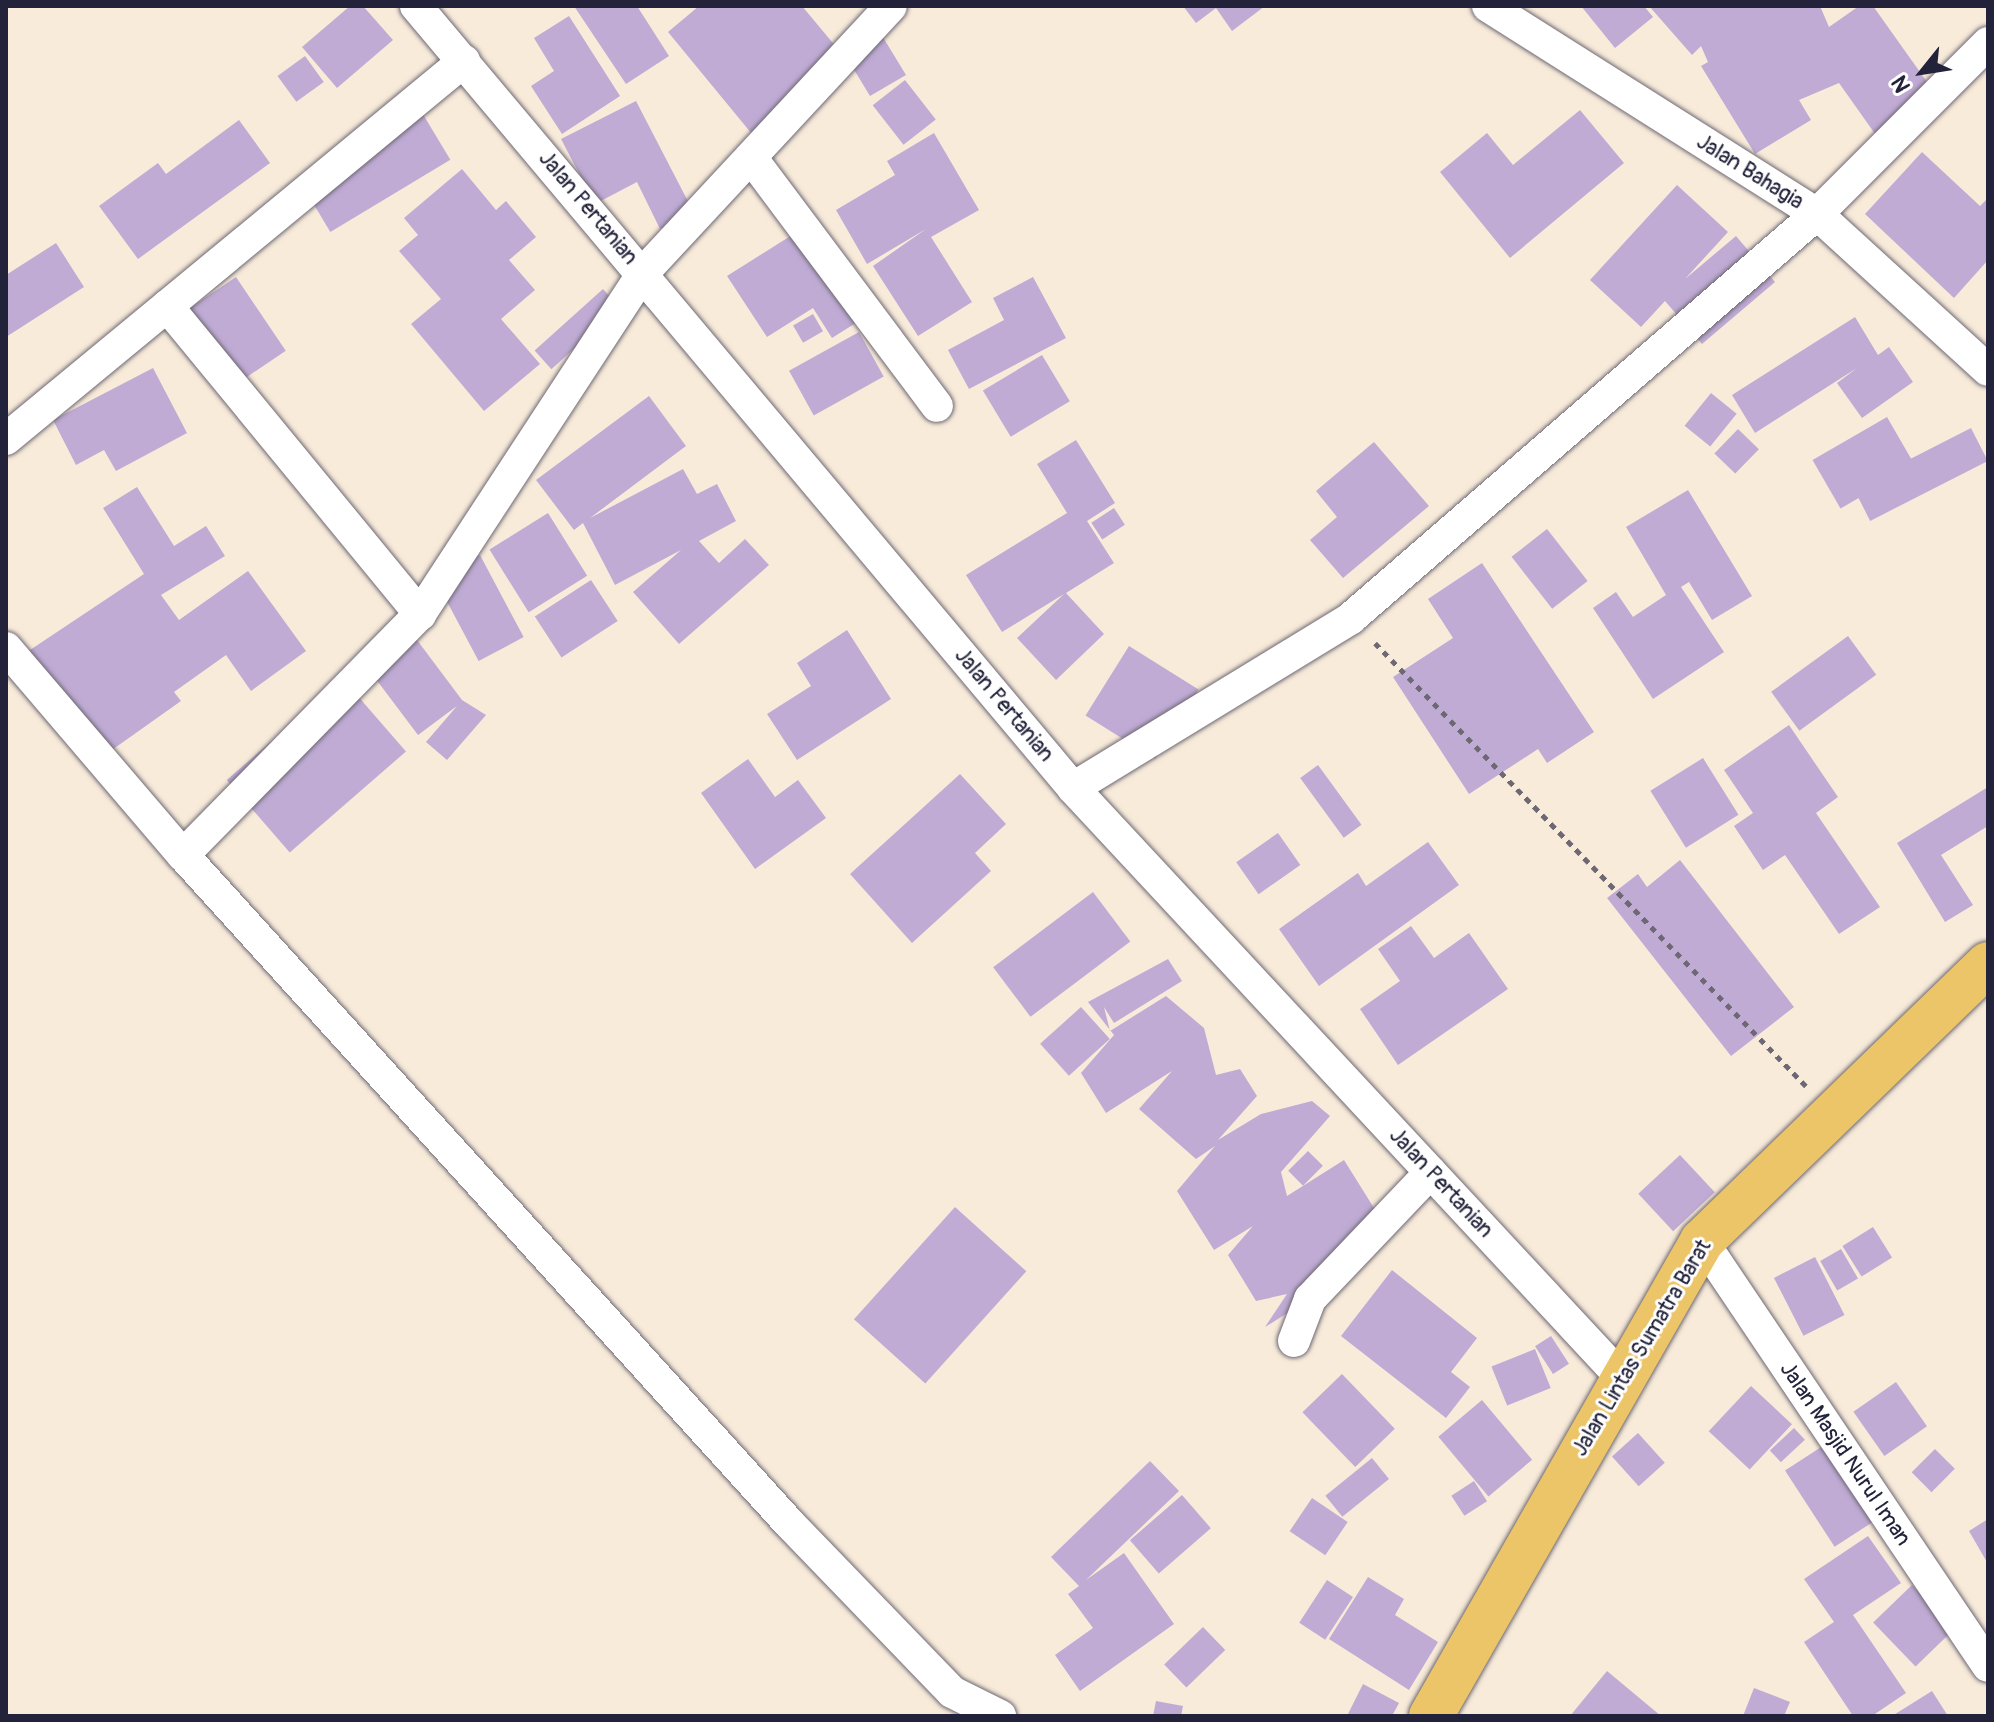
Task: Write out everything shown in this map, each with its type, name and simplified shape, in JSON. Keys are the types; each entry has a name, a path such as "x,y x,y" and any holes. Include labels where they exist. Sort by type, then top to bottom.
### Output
{"highway":[{"name":"Jalan Lintas Sumatra Barat","path":"1431,1716 1702,1241 1988,964"}],"street":[{"name":"Jalan Pertanian","path":"416,6 1073,788 1622,1378"},
{"path":"183,855 420,614 643,273 753,160 891,6"},
{"name":"Jalan Bahagia","path":"1488,6 1817,214 1988,370"},
{"path":"1073,788 1351,618 1817,214 1988,43"},
{"path":"6,439 464,61"},
{"path":"753,160 937,406"},
{"path":"167,306 420,614"},
{"path":"6,648 183,855 788,1522 952,1692 1000,1716"},
{"path":"1294,1341 1310,1299 1431,1172"},
{"name":"Jalan Masjid Nurul Iman","path":"1702,1241 1988,1666"}],"path":[{"path":"1351,618 1831,1113"}],"building":[{"path":"350,6 363,6 393,40 337,88 302,47"},
{"path":"574,6 637,6 669,56 626,84"},
{"path":"699,6 802,6 852,66 881,34 906,75 870,96 853,68 761,145 668,32"},
{"path":"1183,6 1265,6 1232,31 1216,8 1196,23"},
{"path":"1581,6 1644,6 1653,17 1615,48"},
{"path":"1649,6 1820,6 1829,27 1859,6 1873,6 1937,96 1878,138 1839,83 1799,100 1811,120 1755,154 1701,66 1708,62 1701,46 1692,55"},
{"path":"569,16 620,96 562,134 531,86 554,71 534,38"},
{"path":"305,56 324,82 296,102 277,76"},
{"path":"905,80 936,119 903,145 873,105"},
{"path":"636,101 693,211 660,229 637,182 595,204 561,139"},
{"path":"1580,110 1624,163 1510,258 1440,172 1487,133 1513,165"},
{"path":"421,111 450,160 330,232 301,183"},
{"path":"239,120 270,163 138,259 99,206 158,163 166,174"},
{"path":"934,133 979,210 931,237 972,302 918,336 873,266 926,229 867,264 836,210 895,175 887,161"},
{"path":"1922,152 1980,206 1988,198 1988,260 1954,298 1865,214"},
{"path":"462,169 496,210 506,201 536,237 509,260 535,290 501,319 540,364 484,411 411,324 441,299 399,251 418,235 404,218"},
{"path":"1677,185 1728,232 1685,279 1736,236 1775,282 1702,344 1665,301 1641,327 1590,280"},
{"path":"811,223 870,314 832,338 813,308 767,337 727,276"},
{"path":"56,243 84,287 6,337 6,275"},
{"path":"236,277 286,351 235,385 185,311"},
{"path":"1033,277 1066,338 969,389 948,350 1004,320 993,298"},
{"path":"603,289 620,308 551,369 535,351"},
{"path":"813,314 823,331 803,343 793,326"},
{"path":"1855,317 1878,355 1889,347 1913,382 1862,418 1837,383 1857,368 1755,433 1732,395"},
{"path":"859,332 884,377 814,415 789,371"},
{"path":"1042,355 1070,401 1011,437 983,391"},
{"path":"153,368 187,433 116,471 104,450 76,465 53,420"},
{"path":"1711,393 1737,414 1710,446 1685,426"},
{"path":"649,396 686,446 590,518 683,469 697,494 717,484 736,521 699,541 719,563 745,539 769,565 679,644 633,592 681,550 615,585 583,523 574,530 536,480"},
{"path":"1887,417 1915,465 1841,508 1813,460"},
{"path":"1971,428 1988,461 1870,521 1853,488"},
{"path":"1738,429 1759,449 1735,474 1714,453"},
{"path":"1076,440 1115,503 1087,521 1114,563 1066,593 1104,634 1056,680 1017,638 1064,594 1002,632 966,575 1067,513 1037,464"},
{"path":"1374,442 1429,506 1343,578 1310,540 1337,517 1316,491"},
{"path":"137,487 174,546 206,526 225,556 161,595 179,620 248,571 306,651 251,691 226,655 174,692 181,701 102,757 27,652 144,574 103,508"},
{"path":"1688,490 1752,596 1712,620 1689,582 1681,587 1724,652 1653,699 1593,608 1616,592 1633,617 1666,595 1626,527"},
{"path":"1114,508 1125,525 1102,539 1091,523"},
{"path":"548,513 587,576 529,612 489,550"},
{"path":"1547,529 1588,581 1552,609 1512,557"},
{"path":"480,555 524,637 479,661 435,579"},
{"path":"1482,563 1594,732 1547,763 1538,749 1469,794 1393,677 1453,638 1428,599"},
{"path":"591,580 618,621 561,658 535,616"},
{"path":"847,630 891,699 797,760 767,714 811,686 797,663"},
{"path":"411,632 462,700 486,715 447,760 426,742 457,706 418,735 366,666"},
{"path":"1848,636 1876,675 1799,731 1771,692"},
{"path":"1129,646 1199,689 1155,759 1086,716"},
{"path":"343,679 406,751 290,852 227,780"},
{"path":"1789,725 1838,797 1816,813 1880,907 1839,934 1785,855 1763,870 1734,826 1753,813 1724,770"},
{"path":"1703,758 1739,815 1686,848 1650,791"},
{"path":"748,759 775,797 798,780 826,818 755,869 701,793"},
{"path":"1318,765 1361,825 1344,838 1300,778"},
{"path":"960,774 1006,824 975,853 991,871 912,943 850,874"},
{"path":"1988,787 1988,826 1941,855 1973,905 1945,922 1897,843"},
{"path":"1278,833 1300,865 1259,894 1236,862"},
{"path":"1428,842 1459,885 1319,986 1279,929 1358,873 1366,886"},
{"path":"1680,860 1794,1007 1731,1056 1607,898 1638,874 1647,887"},
{"path":"1093,892 1130,942 1030,1017 993,967"},
{"path":"1411,926 1434,958 1469,933 1508,989 1398,1065 1360,1009 1400,981 1378,949"},
{"path":"1168,959 1182,981 1114,1023 1104,1007 1110,1029 1088,1002"},
{"path":"1166,996 1204,1028 1216,1075 1240,1069 1257,1096 1218,1140 1261,1114 1312,1101 1330,1116 1281,1172 1287,1196 1344,1160 1379,1216 1305,1302 1265,1327 1287,1294 1256,1301 1228,1255 1253,1226 1214,1250 1177,1191 1215,1146 1196,1159 1139,1109 1172,1071 1106,1113 1081,1073 1114,1035 1111,1031"},
{"path":"1081,1007 1110,1039 1069,1076 1040,1044"},
{"path":"1308,1151 1323,1166 1303,1186 1288,1171"},
{"path":"1680,1155 1715,1192 1673,1231 1638,1194"},
{"path":"955,1207 1026,1271 925,1383 854,1319"},
{"path":"1873,1227 1892,1258 1862,1277 1842,1246"},
{"path":"1841,1249 1858,1278 1837,1290 1820,1261"},
{"path":"1815,1257 1845,1315 1804,1336 1774,1278"},
{"path":"1392,1270 1477,1338 1451,1372 1470,1387 1446,1418 1341,1336"},
{"path":"1551,1336 1569,1364 1553,1374 1535,1346"},
{"path":"1535,1349 1551,1388 1507,1406 1491,1367"},
{"path":"1342,1374 1395,1429 1355,1467 1302,1412"},
{"path":"1896,1382 1927,1426 1884,1456 1853,1412"},
{"path":"1751,1386 1792,1424 1750,1470 1709,1431"},
{"path":"1482,1400 1532,1460 1488,1496 1438,1437"},
{"path":"1794,1428 1805,1440 1781,1462 1770,1451"},
{"path":"1638,1433 1665,1463 1639,1486 1612,1456"},
{"path":"1832,1440 1882,1516 1835,1547 1785,1470"},
{"path":"1935,1449 1955,1469 1931,1492 1912,1472"},
{"path":"1372,1458 1389,1479 1342,1517 1325,1496"},
{"path":"1150,1461 1179,1491 1086,1580 1124,1553 1174,1624 1080,1691 1055,1655 1093,1628 1068,1594 1079,1586 1051,1557"},
{"path":"1474,1481 1487,1501 1464,1516 1451,1496"},
{"path":"1182,1495 1211,1528 1159,1573 1130,1540"},
{"path":"1312,1498 1348,1522 1325,1555 1290,1531"},
{"path":"1988,1519 1988,1564 1969,1531"},
{"path":"1868,1536 1901,1583 1853,1615 1906,1693 1872,1716 1853,1716 1804,1642 1834,1622 1804,1579"},
{"path":"1368,1577 1404,1599 1395,1615 1438,1642 1409,1690 1329,1639"},
{"path":"1327,1580 1353,1597 1325,1640 1299,1623"},
{"path":"1912,1585 1954,1629 1916,1666 1873,1623"},
{"path":"1203,1627 1225,1650 1186,1688 1164,1665"},
{"path":"1607,1671 1661,1716 1570,1716"},
{"path":"1363,1684 1399,1703 1392,1716 1347,1716"},
{"path":"1754,1688 1790,1702 1784,1716 1743,1716"},
{"path":"1932,1691 1948,1716 1892,1716"},
{"path":"1156,1701 1183,1706 1181,1716 1153,1716"}]}
